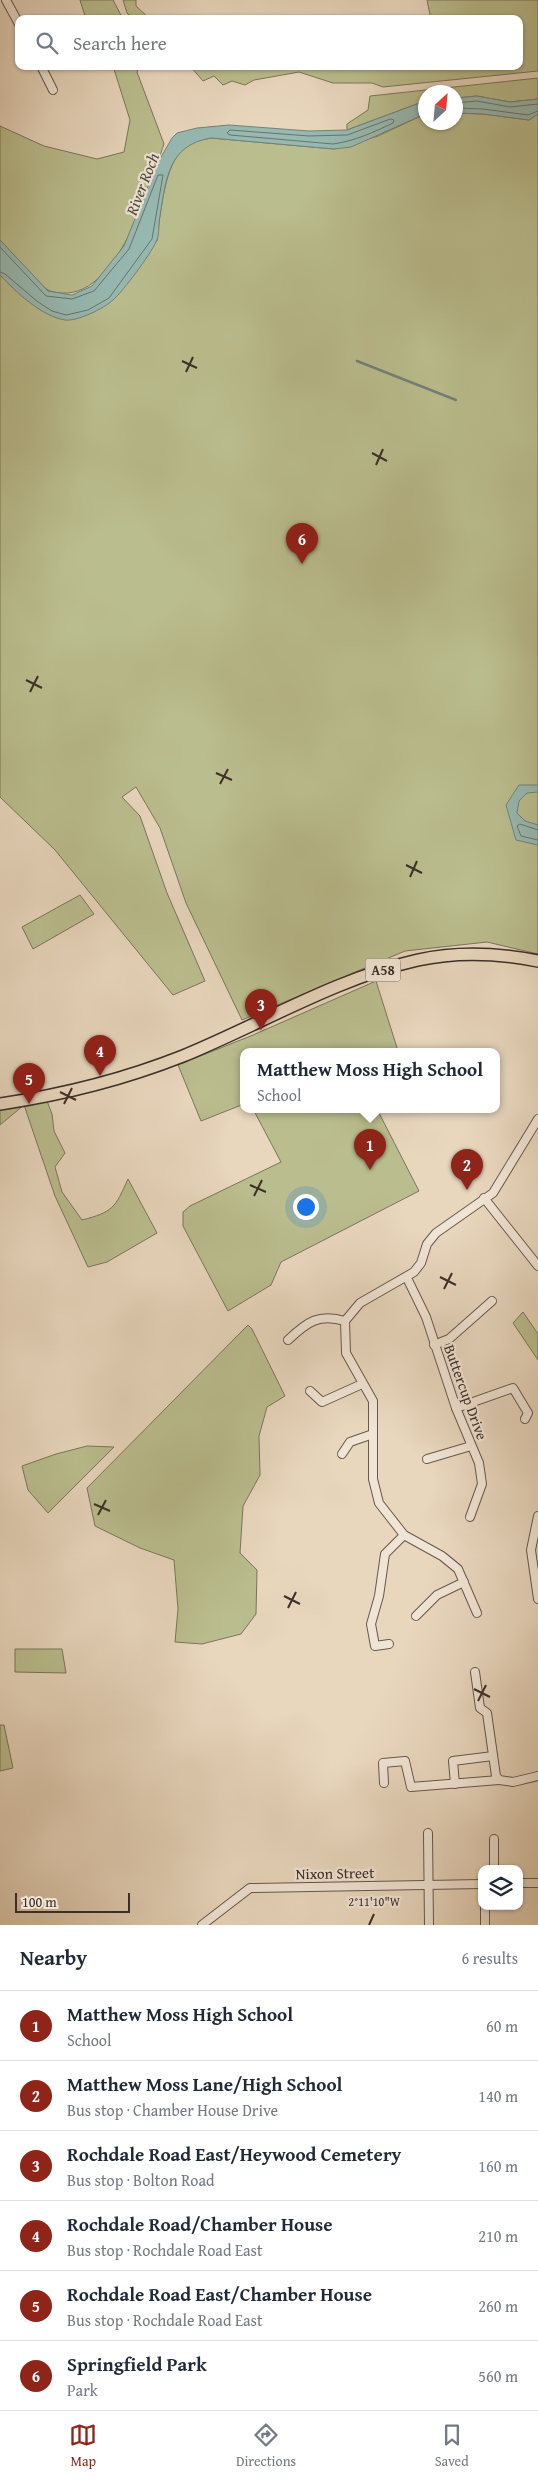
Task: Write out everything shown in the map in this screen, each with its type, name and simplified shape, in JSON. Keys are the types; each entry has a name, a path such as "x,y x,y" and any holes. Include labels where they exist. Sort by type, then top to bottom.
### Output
{"highway":[{"name":"A58","path":"0,1104 77,1088 180,1057 337,988 377,972 417,960 448,955 485,954 538,961"}],"street":[{"path":"6,0 15,17"},
{"path":"43,70 53,90"},
{"path":"477,1613 458,1568 442,1556 404,1536 379,1503 373,1479 373,1402 346,1353 346,1321 360,1303 406,1278 421,1263 427,1244 436,1233 493,1193 538,1119"},
{"path":"484,1198 538,1266"},
{"name":"Buttercup Drive","path":"406,1278 426,1317 456,1408 479,1463 482,1484 470,1517"},
{"path":"434,1345 449,1339 492,1301"},
{"path":"288,1340 300,1329 321,1317 346,1321"},
{"path":"310,1391 322,1402 362,1384"},
{"path":"456,1408 512,1388 528,1412 525,1419"},
{"path":"342,1454 350,1442 373,1434"},
{"path":"427,1460 471,1446"},
{"path":"538,1516 531,1550 538,1599"},
{"path":"389,1644 375,1646 372,1624 379,1596 385,1554 404,1536"},
{"path":"416,1616 437,1595 464,1582"},
{"path":"475,1672 480,1708 487,1713 496,1776 500,1780"},
{"path":"455,1784 452,1761 493,1756"},
{"path":"384,1783 383,1764 405,1761 411,1787 500,1780 513,1782 538,1776"},
{"path":"428,1833 429,1925"},
{"path":"494,1839 494,1865"},
{"path":"523,1884 538,1883"},
{"name":"Nixon Street","path":"202,1925 250,1888 478,1884"},
{"path":"485,1925 486,1910"}],"green space":[{"path":"80,0 113,0 121,15 85,15"},
{"path":"123,0 136,0 136,6 146,15 129,15"},
{"path":"427,0 538,0 538,71 383,87 372,83 333,83 299,72 254,80 245,85 232,81 223,85 214,76 203,81 193,70 523,70 523,15 430,15"},
{"path":"114,70 138,70 137,72 164,144 138,216 125,242 110,265 93,283 73,292 50,291 33,276 0,240 0,126 44,146 97,159 124,152 130,120"},
{"path":"538,78 538,99 510,102 477,96 463,97 463,86"},
{"path":"418,91 418,104 347,130 347,124 368,110 370,96"},
{"path":"463,113 529,120 538,114 538,954 487,942 405,951 242,1020 186,903 160,828 136,787 122,797 140,816 167,893 205,981 173,995 55,850 0,797 0,275 50,315 157,241 164,190 168,176 179,154 186,146 195,141 211,138 334,149 378,136 418,117 418,130 463,130"},
{"path":"80,895 94,914 33,949 22,927"},
{"path":"376,981 397,1048 240,1048 240,1106 201,1121 178,1065 253,1035"},
{"path":"47,1101 52,1114 54,1131 65,1153 55,1167 62,1192 82,1220 107,1211 112,1207 120,1197 128,1179 157,1233 107,1262 88,1267 55,1196 24,1105 0,1125 0,1109"},
{"path":"255,1113 379,1113 419,1191 281,1262 271,1285 228,1311 183,1226 183,1212 190,1206 281,1162"},
{"path":"523,1312 538,1334 538,1360 513,1323"},
{"path":"248,1325 252,1329 285,1396 267,1407 259,1436 260,1475 243,1506 240,1553 257,1570 256,1614 241,1634 202,1644 175,1642 178,1609 174,1560 140,1548 95,1526 87,1488"},
{"path":"87,1446 114,1447 48,1513 28,1490 22,1466"},
{"path":"15,1649 62,1649 66,1673 15,1672"},
{"path":"0,1725 4,1725 13,1768 0,1771"}],"water":[{"path":"477,96 510,102 538,99 538,114 529,120 463,113 463,97"},
{"path":"418,104 418,117 351,147 334,149 211,138 186,148 178,156 167,177 159,219 158,236 153,248 118,295 109,303 90,314 70,320 56,318 29,302 0,275 0,240 48,291 72,295 92,286 124,246 157,164 177,133 197,128 229,125 309,131 347,130"},
{"path":"519,785 538,785 538,792 527,793 519,801 517,813 525,821 538,825 538,845 516,840 506,805"}],"waterway":[{"path":"357,361 456,400"}],"place":[{"name":"Springfield Park","path":"302,564"},
{"name":"Rochdale Road East/Heywood Cemetery","path":"261,1030"},
{"name":"Rochdale Road/Chamber House","path":"100,1076"},
{"name":"Rochdale Road East/Chamber House","path":"29,1104"},
{"name":"Matthew Moss High School","path":"370,1170"},
{"name":"Matthew Moss Lane/High School","path":"467,1190"}],"water label":[{"name":"River Roch","path":"142,184"}]}
